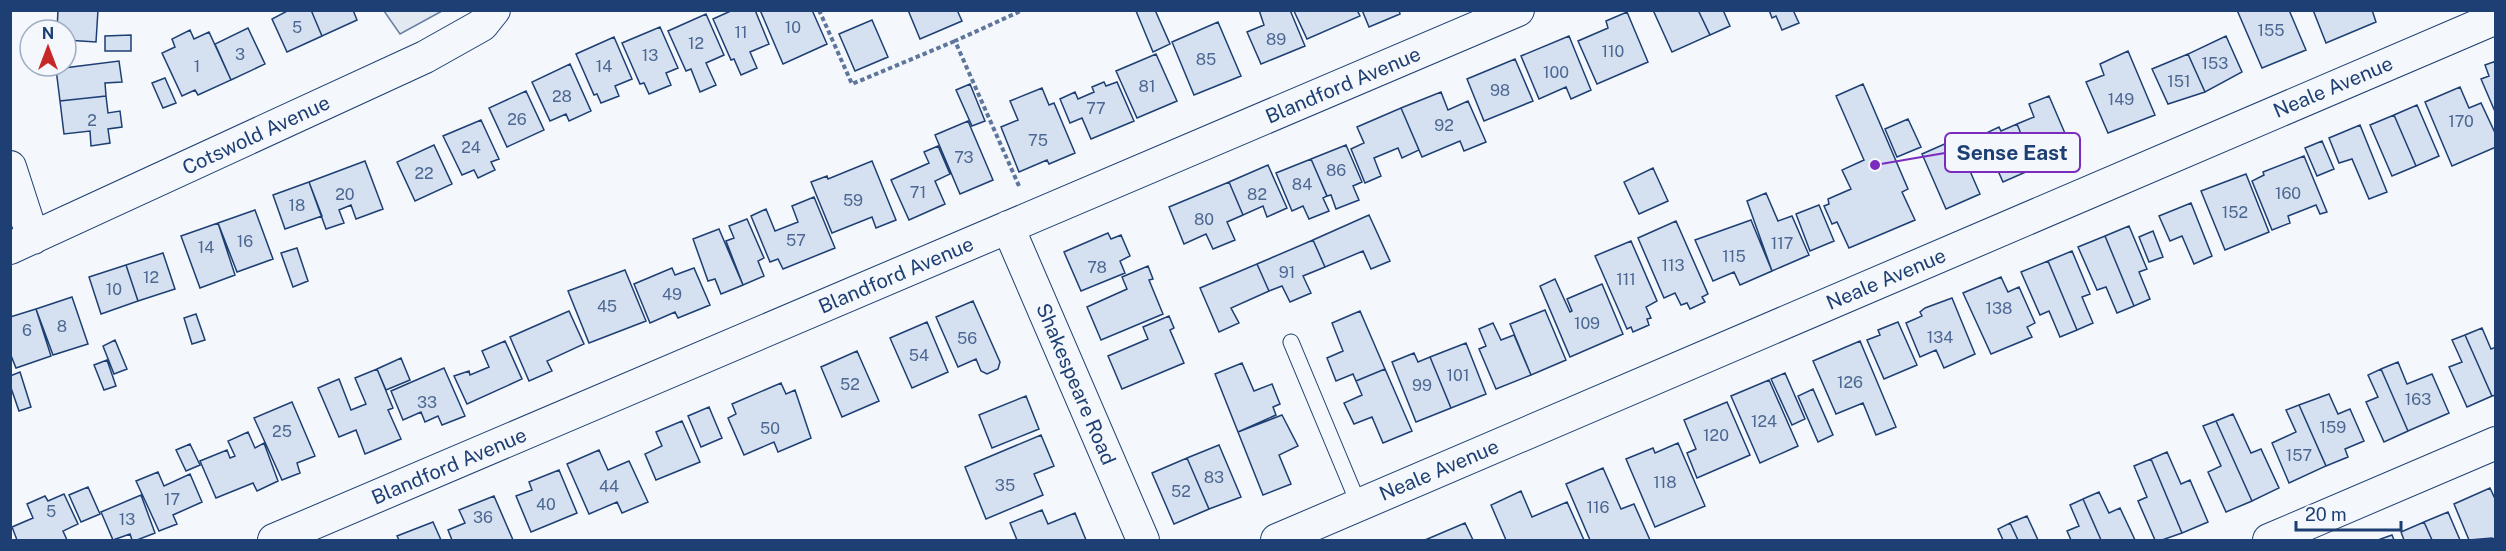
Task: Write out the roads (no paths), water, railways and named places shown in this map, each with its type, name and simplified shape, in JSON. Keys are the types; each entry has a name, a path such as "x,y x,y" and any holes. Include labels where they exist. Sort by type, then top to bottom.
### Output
{"street":[{"name":"Cotswold Avenue","path":"22,243 425,57 482,25 494,10"},
{"name":"Blandford Avenue","path":"274,540 1518,10"},
{"name":"Neale Avenue","path":"1277,540 2496,18"},
{"path":"10,167 22,243"},
{"name":"Shakespeare Road","path":"1020,222 1143,540"},
{"path":"2269,540 2496,443"}],"lane":[{"path":"1291,342 1359,505"}],"place":[{"name":"Sense East","path":"1875,165"}]}
